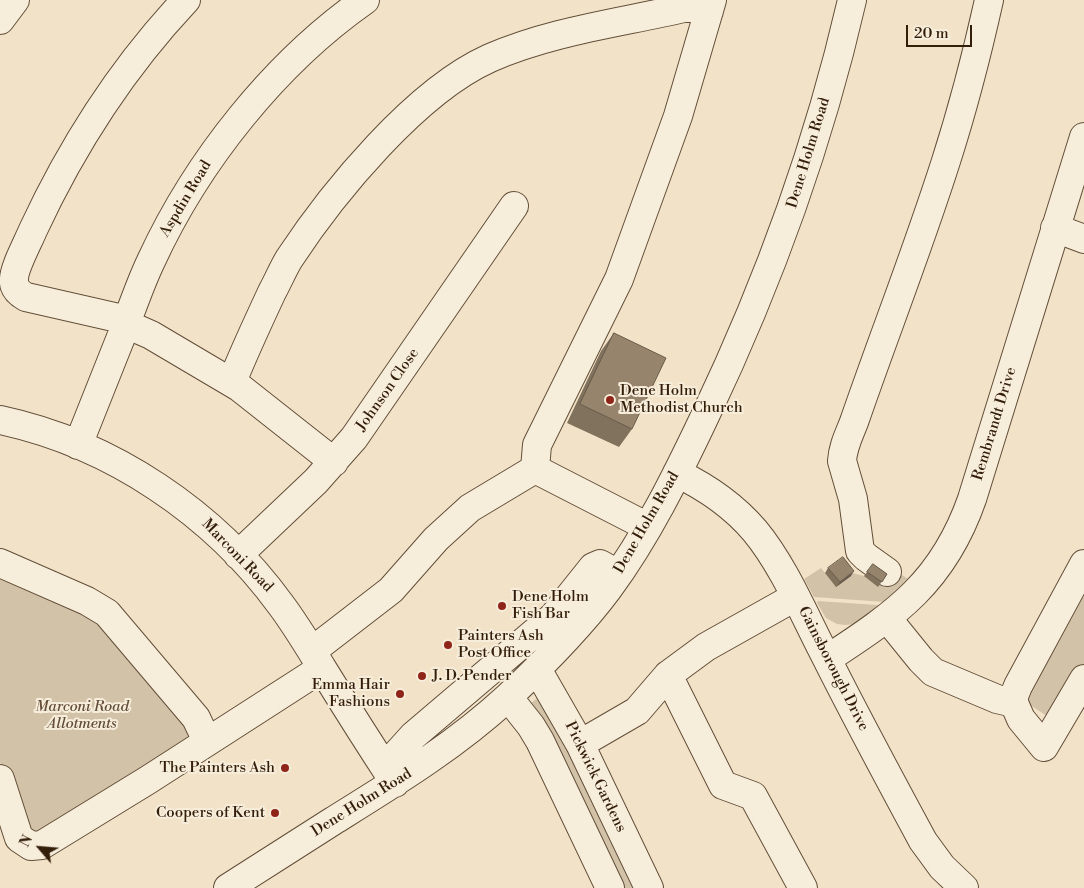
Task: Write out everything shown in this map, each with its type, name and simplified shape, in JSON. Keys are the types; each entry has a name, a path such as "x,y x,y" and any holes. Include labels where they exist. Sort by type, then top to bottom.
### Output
{"street":[{"path":"0,20 15,0"},
{"path":"186,0 159,29 127,69 78,142 53,188 13,279 17,290 26,296 126,322 138,328 232,382 334,462"},
{"name":"Aspdin Road","path":"78,445 150,262 173,218 196,181 231,130 261,96 314,41 365,0"},
{"name":"Dene Holm Road","path":"228,888 390,775 467,732 537,669 580,624 618,574 648,527 677,473 740,341 776,252 820,124 852,0"},
{"path":"887,572 860,551 853,499 842,461 843,455 846,442 909,271 946,160 971,77 990,0"},
{"path":"232,382 288,260 334,198 373,153 393,131 438,92 479,64 530,43 584,29 684,8 710,6 678,116 635,237 607,304 537,445 535,469"},
{"name":"Rembrandt Drive","path":"827,659 888,618 911,598 930,576 953,541 968,510 1084,137"},
{"name":"Johnson Close","path":"238,555 334,462 359,430 514,206"},
{"path":"1055,228 1084,239"},
{"name":"Marconi Road","path":"0,420 78,445 111,460 164,492 202,519 238,555 281,604 390,775"},
{"path":"535,469 648,527"},
{"path":"0,779 19,838 28,845 37,847 76,825 206,741 317,659 391,590 436,539 470,508 535,469"},
{"name":"Gainsborough Drive","path":"677,473 716,495 740,515 764,543 795,597 923,841 942,867 964,888"},
{"path":"0,563 87,601 107,614 196,718 206,741"},
{"path":"390,775 413,736 553,617 593,568 600,564 618,574"},
{"path":"1084,564 1018,686 1014,703 1021,719 1044,747 1084,679"},
{"path":"580,744 637,712 668,675 706,647 795,597"},
{"path":"888,618 921,660 933,672 997,699 1014,703"},
{"name":"Pickwick Gardens","path":"537,669 580,744 649,888"},
{"path":"668,675 723,784 752,796 803,888"},
{"path":"508,697 524,715 540,741 610,888"},
{"path":"598,862 630,848"}],"green space":[{"name":"Marconi Road Allotments","path":"0,568 69,599 141,659 193,738 43,838 17,820 0,762"},
{"path":"821,568 825,573 850,576 853,573 864,576 892,568 908,579 885,602 814,597 804,579"},
{"path":"1084,575 1084,670 1053,720 1024,701"},
{"path":"818,601 880,606 857,624 845,625 837,624 826,618 817,603"},
{"path":"548,690 644,888 622,888 531,703"}],"building":[{"name":"Dene Holm Methodist Church","path":"614,333 666,358 632,429 580,404"},
{"path":"843,557 854,571 840,582 828,568"},
{"path":"873,564 887,574 882,582 867,572"}],"place":[{"name":"Dene Holm Methodist Church","path":"610,400"},
{"name":"Dene Holm Fish Bar","path":"502,606"},
{"name":"Painters Ash Post Office","path":"448,645"},
{"name":"J. D. Pender","path":"422,676"},
{"name":"Emma Hair Fashions","path":"400,694"},
{"name":"The Painters Ash","path":"285,768"},
{"name":"Coopers of Kent","path":"275,813"}]}
